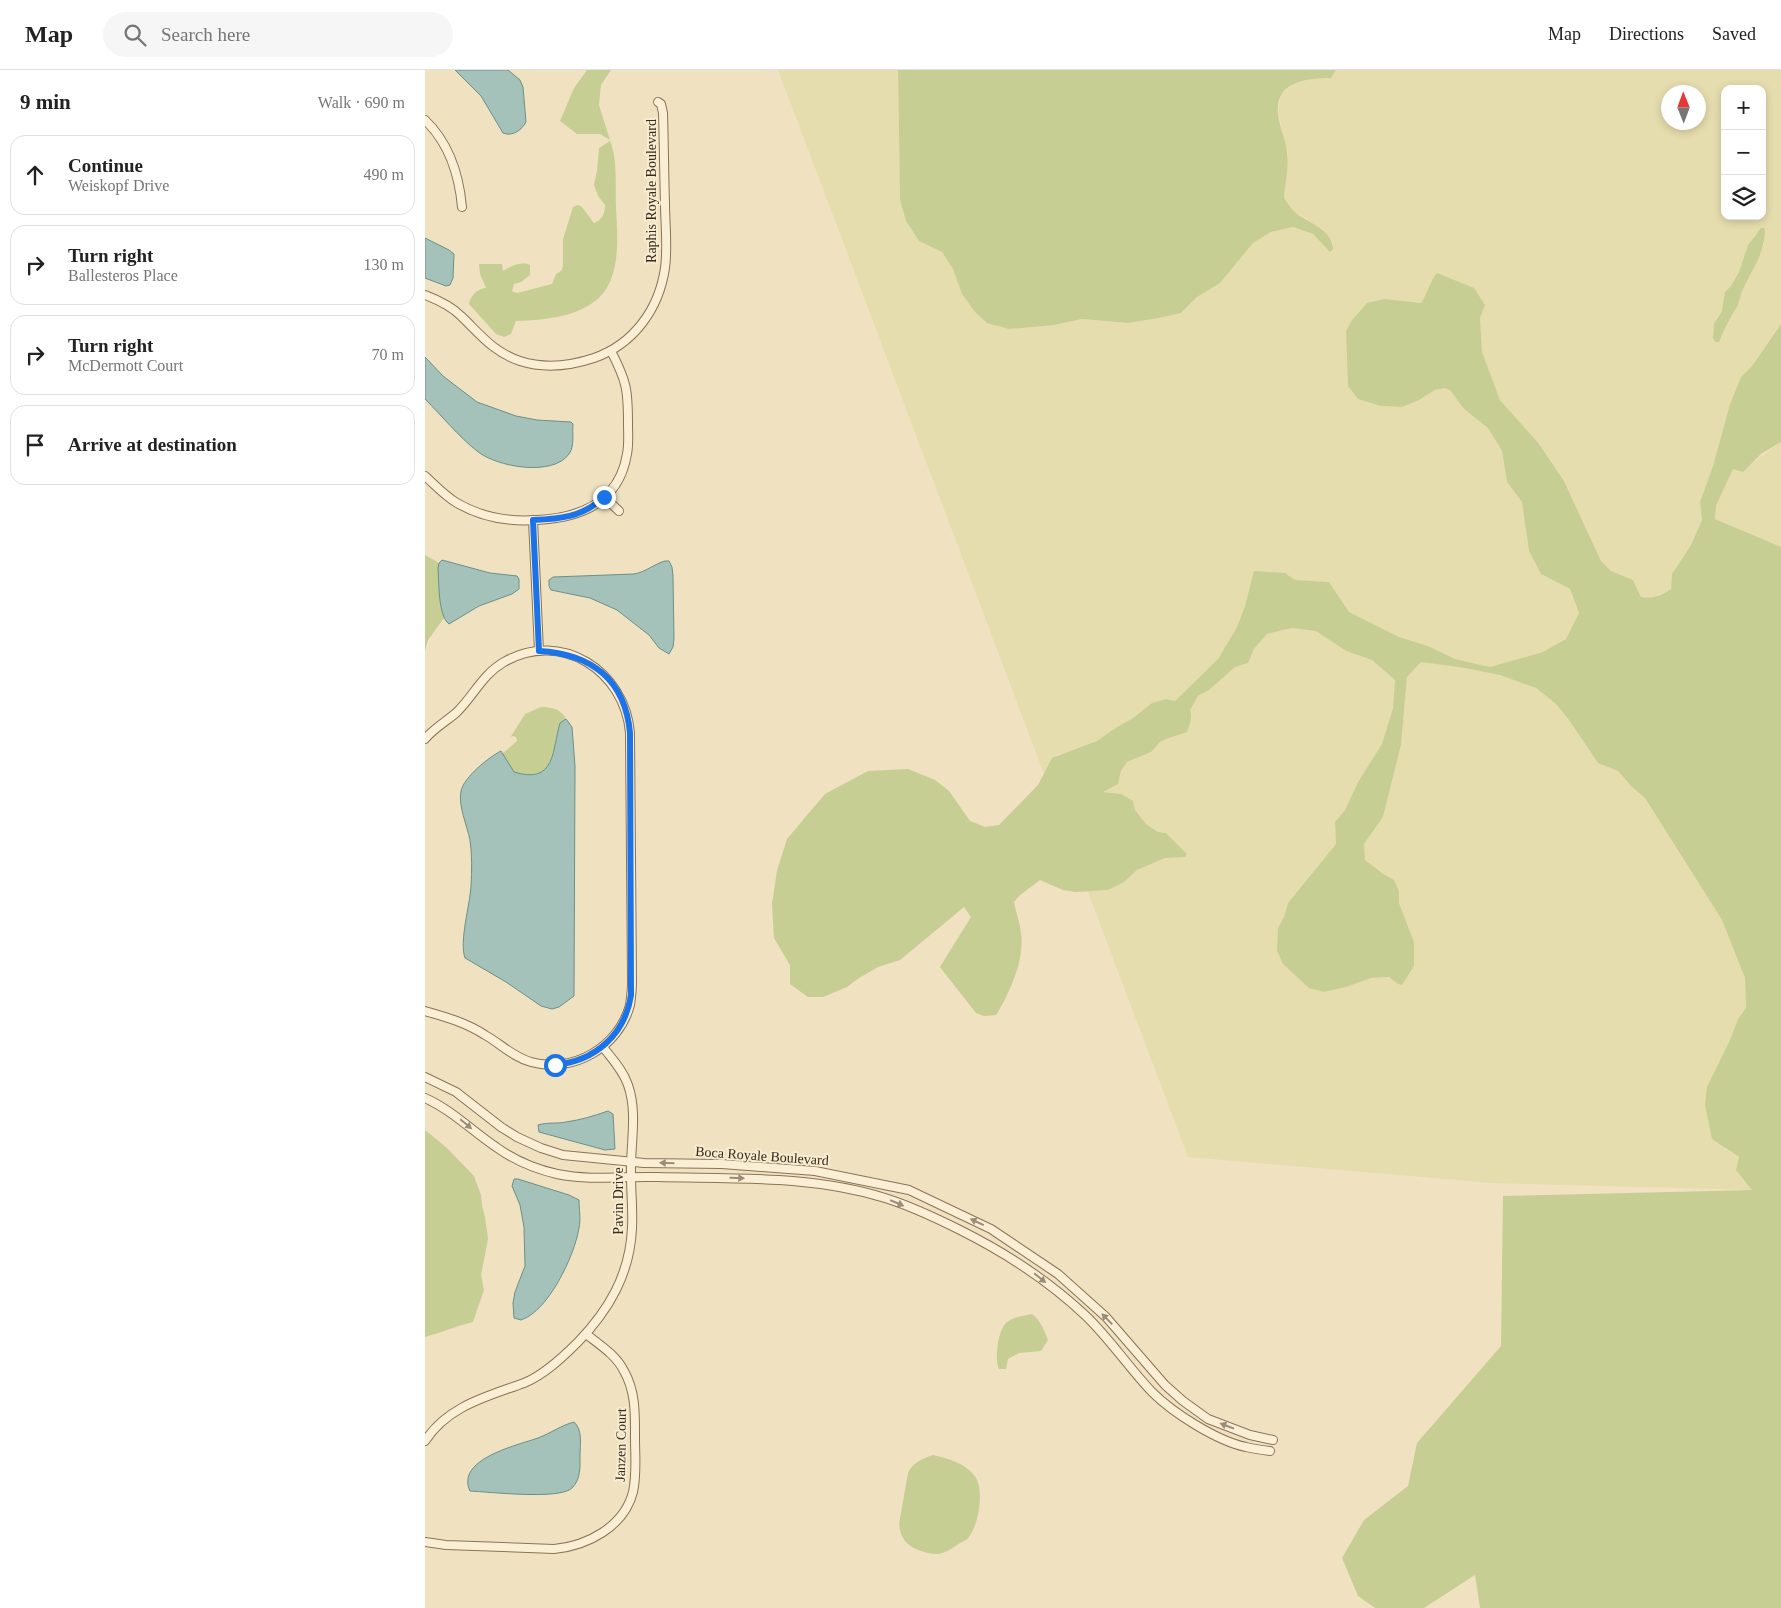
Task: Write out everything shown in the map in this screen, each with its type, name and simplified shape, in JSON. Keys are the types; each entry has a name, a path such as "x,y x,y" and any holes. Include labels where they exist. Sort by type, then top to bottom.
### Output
{"street":[{"name":"Raphis Royale Boulevard","path":"425,295 449,306 489,344 502,353 519,361 534,365 565,366 583,362 611,351 625,342 648,316 656,301 663,279 665,254 663,113 661,104 658,102"},
{"path":"425,120 441,140 453,161 460,186 462,207"},
{"path":"425,476 447,496 473,511 501,519 556,519 589,509 604,497 622,471 628,445 627,386 611,351"},
{"path":"604,497 619,512"},
{"path":"533,520 539,651"},
{"path":"425,739 459,710 482,680 495,668 518,656 539,651 575,656 596,667 612,683 627,712 629,723 631,995 621,1026 603,1047 579,1060 555,1065 531,1062 509,1052 487,1036 465,1024 425,1011"},
{"name":"Pavin Drive","path":"425,1441 446,1417 467,1404 527,1381 567,1354 601,1317 615,1294 623,1273 632,1230 632,1111 630,1092 620,1069 603,1047"},
{"name":"Boca Royale Boulevard","path":"425,1077 456,1092 501,1127 541,1148 575,1157 644,1163 773,1167 815,1171 909,1190 991,1229 1058,1274 1106,1317 1165,1385 1207,1418 1250,1435 1273,1440"},
{"name":"Boca Royale Boulevard","path":"425,1098 451,1112 496,1148 533,1166 559,1174 577,1177 799,1181 886,1198 925,1214 995,1249 1032,1272 1087,1316 1154,1394 1185,1419 1204,1430 1244,1447 1270,1451"},
{"name":"Janzen Court","path":"425,1542 446,1545 571,1548 589,1542 605,1532 621,1515 632,1494 635,1475 635,1403 623,1369 609,1352 586,1334"}],"shaded area":[{"path":"778,70 898,70 900,200 906,221 919,241 942,252 953,269 962,294 1009,329 1053,325 1082,319 1128,323 1181,313 1197,297 1220,283 1253,243 1271,232 1293,227 1313,234 1330,252 1333,242 1306,218 1296,213 1284,198 1288,153 1278,113 1281,95 1295,82 1309,78 1330,78 1336,70 1781,70 1781,324 1752,366 1741,377 1730,404 1713,466 1700,502 1702,520 1691,545 1672,574 1671,589 1656,598 1641,597 1633,580 1611,571 1601,561 1564,481 1517,419 1500,400 1482,353 1480,318 1431,279 1426,296 1421,303 1367,303 1352,320 1381,406 1402,407 1419,400 1435,390 1450,389 1464,409 1488,428 1502,451 1507,482 1522,502 1529,551 1541,574 1570,589 1579,613 1566,639 1544,652 1490,667 1455,659 1428,646 1399,637 1349,612 1328,582 1295,580 1285,573 1245,606 1237,627 1218,659 1175,701 1166,699 1152,703 1133,718 1097,741 1073,752 1056,755 1088,891 1108,890 1124,882 1137,870 1165,857 1185,857 1180,847 1166,833 1158,832 1146,824 1135,810 1133,801 1102,792 1118,784 1121,771 1127,762 1151,752 1160,742 1166,739 1187,732 1192,715 1190,710 1198,696 1209,690 1235,666 1248,663 1254,649 1267,634 1292,628 1316,631 1346,651 1372,660 1395,680 1393,708 1382,744 1358,782 1345,810 1335,822 1336,844 1288,903 1278,928 1323,992 1346,987 1371,978 1389,977 1398,984 1414,966 1414,942 1399,903 1399,891 1394,880 1365,860 1363,852 1364,844 1383,817 1401,745 1407,676 1421,662 1500,675 1536,688 1556,704 1598,763 1618,771 1645,798 1722,920 1745,978 1746,1008 1738,1019 1730,1040 1725,1149 1739,1157 1753,1190 1491,1183 1188,1157 1088,892 1063,890 1040,880 1014,902 1021,935 1019,965 1005,1000 996,1015 984,1016 976,1013 940,967 971,917 964,907 900,960 878,967 847,986 823,997 808,997 790,984 790,965 774,938 772,904 777,871 787,839 825,794 868,771 908,769 935,780 949,791 970,821 986,827 1000,825 1038,785 1044,774","holes":["1764,228 1764,245 1719,342 1715,342 1713,338 1714,324 1722,311 1727,290 1739,272 1748,245 1755,234"]},
{"path":"1781,442 1781,547 1715,519 1716,506 1733,469 1741,471"}],"green space":[{"path":"587,70 611,70 601,85 599,105 610,140 600,134 577,134 560,121 574,88"},
{"path":"898,70 1336,70 1331,78 1312,79 1294,84 1287,88 1278,103 1278,114 1287,157 1284,198 1297,214 1325,232 1332,243 1333,249 1330,252 1313,234 1293,227 1271,232 1253,243 1220,283 1197,297 1181,313 1159,318 1128,323 1082,319 1054,325 1009,329 987,323 975,312 962,294 953,269 942,252 919,241 906,221 900,200"},
{"path":"610,141 615,164 617,254 610,282 603,293 582,309 556,317 516,321 511,334 504,337 496,334 469,304 475,293 480,289 486,288 480,274 479,264 502,264 503,271 516,265 530,265 530,275 521,282 514,284 512,291 517,293 552,284 556,274 561,271 563,266 563,239 573,207 578,205 582,207 594,223 604,214 605,205 598,196 594,185 599,148"},
{"path":"1761,228 1765,230 1763,246 1758,259 1719,342 1715,342 1713,338 1714,324 1722,311 1725,292 1739,272 1748,245"},
{"path":"1437,273 1474,288 1485,305 1480,318 1482,352 1500,400 1539,444 1564,481 1601,561 1611,571 1633,580 1641,597 1650,598 1671,589 1672,574 1691,545 1702,520 1700,502 1713,466 1730,404 1741,377 1752,366 1781,324 1781,442 1761,454 1743,472 1733,469 1716,506 1715,519 1781,547 1781,1608 1480,1608 1475,1575 1424,1608 1375,1608 1358,1596 1342,1558 1364,1520 1408,1486 1417,1443 1501,1346 1503,1196 1752,1190 1736,1170 1739,1157 1712,1139 1705,1105 1707,1087 1738,1019 1746,1008 1745,978 1722,920 1645,798 1618,771 1598,763 1556,704 1536,688 1500,675 1421,662 1407,677 1401,745 1383,817 1364,844 1365,860 1394,880 1399,891 1399,903 1414,942 1414,966 1402,985 1389,977 1371,978 1324,992 1309,988 1283,964 1277,951 1278,928 1288,903 1336,844 1335,822 1345,810 1358,782 1382,744 1393,708 1395,680 1372,660 1346,651 1316,631 1292,628 1267,634 1254,649 1248,663 1235,667 1209,690 1198,696 1190,710 1191,718 1187,732 1160,742 1151,752 1127,762 1121,771 1118,784 1103,792 1121,794 1133,801 1135,810 1146,824 1158,832 1166,833 1187,854 1185,857 1165,858 1137,870 1124,882 1108,890 1075,892 1063,890 1040,880 1014,902 1020,925 1021,954 1011,987 996,1015 984,1016 976,1013 940,967 971,917 964,907 900,960 878,967 847,987 823,997 808,997 790,984 790,965 774,938 772,904 777,871 787,839 825,794 868,771 908,769 935,780 949,791 970,821 985,827 999,825 1038,785 1052,758 1097,741 1133,718 1152,703 1166,699 1175,701 1218,659 1237,627 1245,606 1254,571 1285,573 1295,580 1329,582 1349,612 1399,637 1428,646 1455,659 1490,667 1543,652 1566,639 1579,613 1570,589 1541,574 1529,551 1522,502 1507,482 1502,451 1488,428 1464,409 1450,390 1445,388 1435,390 1419,400 1402,407 1381,406 1358,399 1348,386 1346,331 1352,320 1367,303 1384,299 1421,303"},
{"path":"425,555 439,563 444,618 428,640 425,651"},
{"path":"541,707 556,709 566,719 560,723 550,762 538,774 528,775 514,772 502,754 517,741 516,737 512,736 510,738 525,714"},
{"path":"425,1130 447,1148 474,1176 481,1195 488,1239 481,1275 484,1290 473,1322 425,1337"},
{"path":"1032,1314 1044,1329 1048,1340 1041,1351 1019,1353 1008,1359 1006,1369 999,1369 997,1352 1003,1327 1012,1319"},
{"path":"933,1455 955,1462 970,1471 977,1481 980,1497 976,1524 969,1537 940,1554 931,1554 910,1546 902,1537 899,1524 908,1473 918,1461"}],"water":[{"path":"455,70 508,70 520,80 523,87 526,122 522,128 510,134 503,133 481,96"},
{"path":"425,238 454,254 453,278 450,285 446,286 425,278"},
{"path":"425,357 443,376 477,402 516,416 537,420 571,422 573,424 573,443 571,451 561,461 538,467 510,465 486,457 470,445 425,399"},
{"path":"442,560 490,573 517,576 519,579 519,589 512,594 479,606 449,624 445,620 440,598 438,568"},
{"path":"669,561 673,576 674,639 673,647 669,654 659,648 649,635 617,610 590,598 551,590 549,586 549,580 553,577 634,574"},
{"path":"566,719 572,727 575,766 574,996 559,1007 552,1009 541,1006 506,982 465,958 463,942 472,869 470,840 460,797 463,786 472,774 501,751 514,772 528,775 538,774 545,769 553,754 560,723"},
{"path":"608,1111 613,1114 615,1149 605,1150 539,1132 538,1125 577,1120"},
{"path":"514,1179 569,1195 579,1200 580,1214 577,1239 559,1280 551,1294 541,1305 531,1315 521,1320 514,1318 513,1303 525,1266 524,1227 520,1205 512,1186"},
{"path":"574,1422 580,1433 580,1464 578,1477 572,1488 565,1492 554,1494 508,1494 470,1491 468,1480 471,1470 480,1462 504,1449 538,1438"}],"route":[{"path":"555,1065 579,1060 603,1047 621,1026 631,995 630,733 627,712 612,683 596,667 575,656 539,651 533,520 565,518 589,509 604,497"}]}
